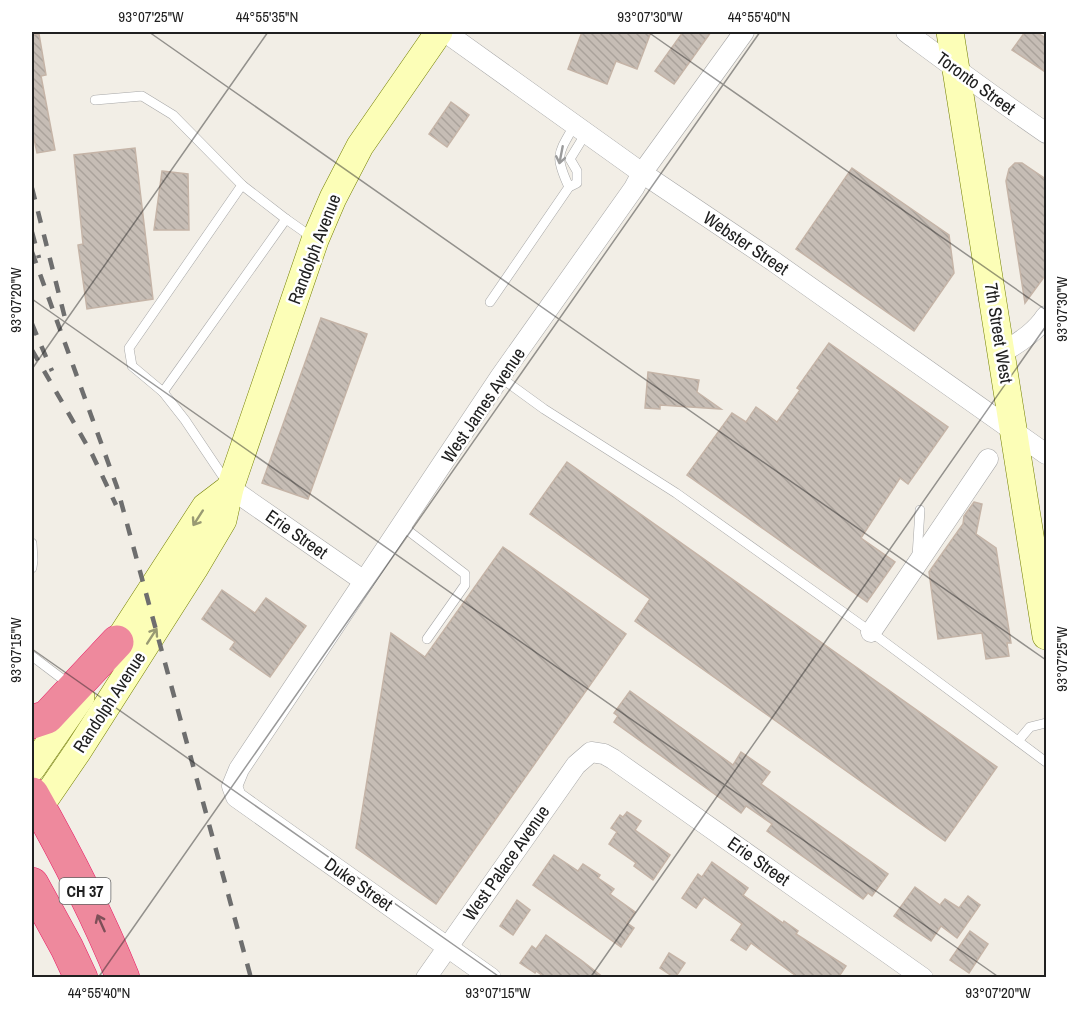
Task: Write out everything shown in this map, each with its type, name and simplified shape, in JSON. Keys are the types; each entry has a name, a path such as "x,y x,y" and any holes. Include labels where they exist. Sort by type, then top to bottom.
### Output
{"highway":[{"path":"32,722 47,717 79,691 117,642"},
{"name":"CH 37","path":"34,807 79,878 102,925 123,978"},
{"name":"CH 37","path":"32,884 81,978"},
{"path":"32,915 67,948"}],"street":[{"name":"Randolph Avenue","path":"34,807 195,569 223,520 230,488 315,240 333,198 360,147 439,32"},
{"name":"Webster Street","path":"445,32 642,173 773,261 1047,454"},
{"name":"West James Avenue","path":"232,786 238,769 500,377 634,188 642,173 744,32"},
{"name":"Toronto Street","path":"906,32 956,67 990,95 1047,133"},
{"name":"7th Street West","path":"950,32 1047,636"},
{"path":"1002,353 1029,336 1047,316"},
{"path":"868,630 988,459"},
{"name":"Randolph Avenue","path":"117,642 205,507 230,488"},
{"name":"Erie Street","path":"230,488 364,581"},
{"name":"Randolph Avenue","path":"32,768 79,691"},
{"name":"Erie Street","path":"591,752 604,754 613,759 923,978"},
{"name":"West Palace Avenue","path":"426,978 576,765 591,752"},
{"name":"Duke Street","path":"232,786 236,797 491,978"}],"lane":[{"path":"95,100 142,96 173,115 242,185 315,240"},
{"path":"569,187 559,165 560,151 580,128"},
{"path":"490,302 569,187 577,183 577,171 570,159 580,128"},
{"path":"230,488 185,420 163,392 132,366 129,348 242,185"},
{"path":"163,392 286,219"},
{"path":"500,377 544,409 676,493 1047,762"},
{"path":"868,630 918,554 920,510"},
{"path":"402,526 465,574 465,585 427,639"},
{"path":"32,543 32,568"},
{"path":"32,656 79,691"},
{"path":"1017,741 1030,727 1047,723"}],"building":[{"path":"582,32 651,32 637,69 616,61 607,84 568,69"},
{"path":"683,32 711,32 674,84 655,71"},
{"path":"1025,32 1036,32 1047,39 1047,73 1012,50"},
{"path":"39,34 46,75 41,76 55,150 37,153 32,129 32,35"},
{"path":"451,102 469,115 447,147 429,134"},
{"path":"135,148 153,299 87,309 78,245 83,244 74,155"},
{"path":"1015,163 1022,163 1047,180 1047,273 1025,303 1006,181 1009,169"},
{"path":"852,168 949,235 954,273 914,331 796,249"},
{"path":"162,171 188,174 189,230 154,230"},
{"path":"321,318 367,334 308,499 262,483"},
{"path":"829,343 948,427 908,484 900,478 861,538 895,562 867,602 687,475 732,413 746,422 756,407 777,422 800,390 797,388"},
{"path":"648,372 699,380 697,392 721,409 660,405 660,409 645,408"},
{"path":"567,462 997,767 945,841 635,621 650,599 530,514"},
{"path":"974,502 982,504 976,534 996,548 1011,643 1007,643 1009,656 986,659 982,633 938,639 929,572 963,524 964,516"},
{"path":"503,547 626,634 436,904 356,848 391,633 425,657"},
{"path":"222,590 255,613 266,598 306,626 270,677 230,649 235,642 202,619"},
{"path":"630,691 733,765 741,752 770,772 761,784 888,874 872,896 868,893 863,899 767,831 772,824 746,806 741,813 614,722 618,716 614,713"},
{"path":"627,812 641,821 635,830 670,855 653,880 634,866 636,863 609,844 617,832 611,828 620,815 623,817"},
{"path":"554,855 578,871 583,864 600,875 598,878 614,889 610,894 635,912 627,923 634,928 621,947 533,885"},
{"path":"712,862 748,888 743,895 798,931 796,934 846,966 838,978 799,978 751,943 746,950 731,940 742,924 704,897 696,908 682,898 698,874 702,877"},
{"path":"915,887 940,905 945,899 959,908 968,896 980,905 957,938 941,926 931,941 894,916"},
{"path":"517,900 530,910 513,935 500,926"},
{"path":"970,931 988,944 969,973 950,960"},
{"path":"546,935 604,978 546,978 520,963 532,946 536,949"},
{"path":"669,953 685,963 675,978 660,968"}],"railway":[{"path":"32,188 67,326"},
{"path":"32,232 39,258"},
{"path":"32,252 117,487 251,978"},
{"path":"32,324 52,371"},
{"path":"32,350 92,454 116,505"}]}
